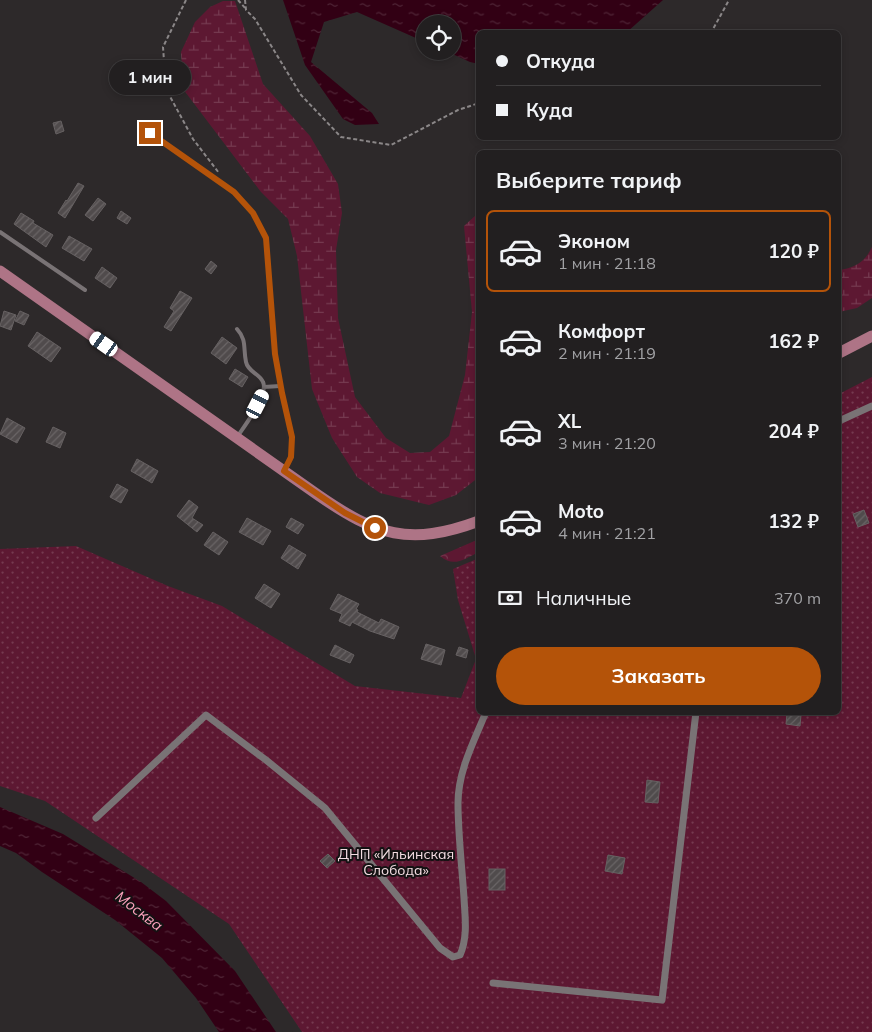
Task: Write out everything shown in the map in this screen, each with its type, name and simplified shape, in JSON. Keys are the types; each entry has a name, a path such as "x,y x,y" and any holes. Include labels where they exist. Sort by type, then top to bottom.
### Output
{"main road":[{"path":"0,271 284,471 345,513 362,522 384,531 401,534 424,534 451,530 476,522"},
{"path":"841,353 871,339"}],"street":[{"path":"841,421 872,406"},
{"path":"96,818 206,715 266,760 324,808 440,948 452,958 460,954 465,943 458,803 460,781 466,758 485,715"},
{"path":"494,984 662,1000 696,715"}],"lane":[{"path":"150,133 234,192 258,221 266,238 272,320 280,386 292,437 291,457 284,471"},
{"path":"0,232 85,290"},
{"path":"237,329 244,340 247,365 250,370 263,380 264,387 264,392 252,416 238,437"},
{"path":"264,387 280,386"}],"path":[{"path":"186,0 163,47 166,89 193,139 222,177"},
{"path":"238,0 255,19 301,95 341,137 392,145 458,110 476,104"},
{"path":"245,0 246,10"},
{"path":"713,30 729,0"}],"green space":[{"path":"223,1 235,1 263,84 310,136 338,184 342,213 336,250 338,318 355,397 386,438 410,453 430,452 449,436 465,375 472,312 464,226 476,215 476,479 456,495 429,505 380,493 357,477 332,438 312,389 297,256 288,219 261,192 183,89 181,52 195,22 210,7"},
{"path":"872,247 872,298 857,308 841,312 841,270 850,268 866,257"},
{"name":"ДНП «Ильинская Слобода»","path":"872,377 872,1032 302,1032 229,924 45,801 0,786 0,549 76,546 168,586 222,606 355,686 461,698 476,659 476,715 841,715 841,393"},
{"path":"476,540 476,554 464,560 455,562 445,560 440,556"},
{"name":"ДНП «Ильинская Слобода»","path":"476,559 476,659 458,600 453,569"}],"water":[{"path":"283,0 663,0 629,30 476,30 476,63 461,58 461,15 416,15 416,38 357,12 324,22 311,62 372,113 379,124 355,125 343,119 305,65"},
{"name":"Москва","path":"0,807 63,834 141,882 166,901 235,971 276,1032 219,1032 196,998 162,958 115,920 16,853 0,846"}],"building":[{"path":"61,121 64,131 56,134 53,123"},
{"path":"78,183 84,186 65,218 58,213"},
{"path":"98,198 106,204 93,221 85,215"},
{"path":"121,211 131,218 127,224 117,218"},
{"path":"21,213 53,235 46,247 14,224"},
{"path":"69,236 92,249 84,261 62,248"},
{"path":"211,261 217,266 211,274 205,269"},
{"path":"102,267 117,278 110,288 95,278"},
{"path":"180,291 192,298 171,331 164,327 174,311 170,308"},
{"path":"4,311 16,315 11,330 0,326"},
{"path":"20,311 29,315 24,325 15,321"},
{"path":"37,332 61,348 51,362 28,346"},
{"path":"222,337 237,348 226,364 211,353"},
{"path":"235,369 248,377 242,387 229,379"},
{"path":"7,418 25,428 17,443 0,434"},
{"path":"53,427 66,433 60,448 46,442"},
{"path":"137,459 158,471 152,483 131,471"},
{"path":"117,484 128,490 121,503 110,497"},
{"path":"189,500 198,507 192,518 203,525 197,532 177,516"},
{"path":"864,510 869,523 858,527 853,514"},
{"path":"247,518 271,531 263,545 239,532"},
{"path":"291,518 304,525 298,534 286,527"},
{"path":"213,532 228,542 219,555 204,545"},
{"path":"289,545 306,555 298,569 281,558"},
{"path":"264,584 280,594 271,608 255,598"},
{"path":"338,594 359,604 356,609 358,610 357,612 379,623 381,619 399,627 394,639 370,631 352,622 350,626 339,621 342,614 330,609"},
{"path":"426,644 445,650 441,665 421,659"},
{"path":"335,645 354,655 350,663 330,655"},
{"path":"459,647 468,650 466,658 456,655"},
{"path":"787,715 801,715 800,726 786,724"},
{"path":"647,780 660,782 658,803 645,802"},
{"path":"328,854 335,861 327,868 320,861"},
{"path":"608,855 625,858 622,874 605,871"},
{"path":"489,869 505,869 505,890 489,890"}],"route":[{"path":"150,133 234,192 253,213 266,238 275,354 292,437 291,457 284,471 345,513 375,528"}]}
